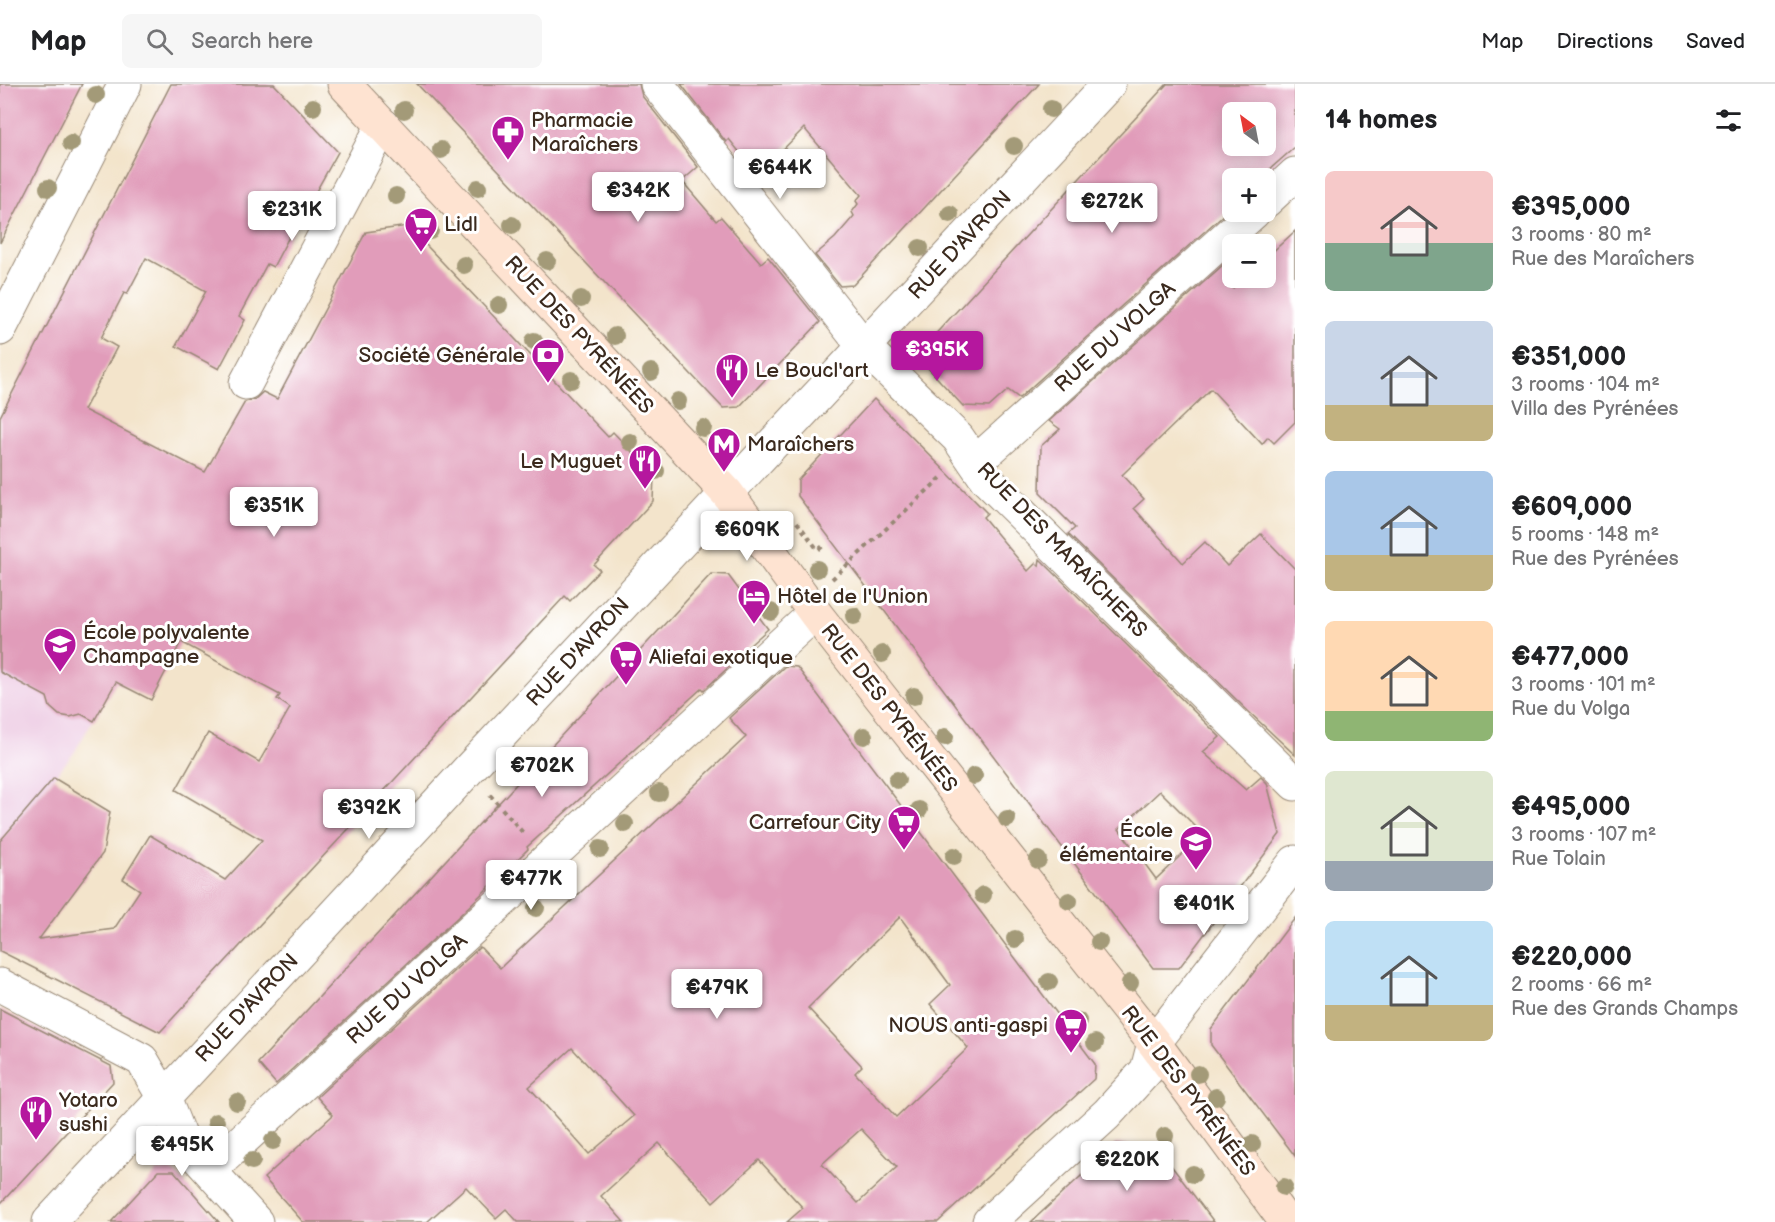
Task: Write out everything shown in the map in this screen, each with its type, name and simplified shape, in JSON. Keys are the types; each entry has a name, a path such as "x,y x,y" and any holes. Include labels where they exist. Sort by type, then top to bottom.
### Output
{"main road":[{"name":"RUE DES PYRÉNÉES","path":"344,84 727,493 811,607 1154,1043 1286,1222"}],"street":[{"path":"0,329 125,84"},
{"name":"RUE DES MARAÎCHERS","path":"657,84 864,347 958,438 986,479 1295,784"},
{"name":"RUE D'AVRON","path":"49,1222 864,347 1099,87"},
{"path":"246,383 383,125"},
{"path":"1276,192 1295,174"},
{"name":"RUE DU VOLGA","path":"972,457 1242,222"},
{"name":"RUE DU VOLGA","path":"210,1170 548,861 811,607"},
{"path":"989,1222 1107,1114 1147,1070 1154,1043 1295,862"},
{"path":"0,985 142,1060 164,1098 180,1138 256,1222"}],"path":[{"path":"811,607 972,457"},
{"path":"797,522 818,550 823,546"},
{"path":"468,770 548,861"}],"shaded area":[{"name":"École polyvalente Champagne","path":"0,548 148,624 74,753 0,841"}],"building":[{"path":"0,84 82,84 0,243"},
{"path":"171,84 274,84 338,152 273,267 267,264 239,316 245,320 219,369 176,346 206,291 146,258 127,294 124,293 101,338 117,347 84,410 205,472 245,402 255,399 263,392 277,399 366,232 408,226 608,437 613,432 654,475 653,501 594,565 600,570 570,601 565,596 160,1032 0,951 0,841 54,778 110,812 103,853 39,939 114,929 140,890 123,879 150,835 225,880 262,840 176,790 208,733 259,762 290,708 277,699 280,695 181,642 151,700 116,682 94,721 81,714 70,717 59,715 50,707 47,697 0,672 0,417"},
{"path":"417,84 639,84 642,96 698,167 682,181 716,221 721,217 761,263 768,257 820,322 739,407 723,408"},
{"path":"681,84 1039,84 853,285 840,286 815,255 835,238 854,216 852,212 861,195 804,128 758,175 729,139 726,142"},
{"path":"1167,84 1295,84 1295,147 1271,168 1222,168 1222,216 1019,398 1008,390 989,407 963,406 928,368 928,342"},
{"path":"1295,231 1295,422 1274,443 1268,437 1262,444 1211,389 1122,475 1144,499 1134,508 1183,563 1205,542 1227,566 1261,534 1295,569 1295,755 1068,534 1075,528 1040,493 1041,446 1060,429 1049,421 1222,266 1222,288 1276,288 1276,249"},
{"path":"874,399 987,513 983,517 1028,571 1036,563 1039,566 1040,559 1220,737 1203,752 1246,790 1261,777 1267,783 1280,834 1179,968 1153,968 798,496 798,480","holes":["1160,791 1203,834 1156,879 1119,829"]},
{"path":"711,574 728,575 768,629 704,690 702,688 527,847 528,849 460,915 276,1084 258,1063"},
{"path":"785,666 797,667 1095,1064 1094,1079 938,1222 787,1222 803,1208 759,1160 713,1202 659,1143 601,1196 624,1222 518,1222 506,1209 496,1218 466,1187 427,1222 303,1222 264,1178 333,1115 317,1097 480,947 500,968 746,737 729,718","holes":["900,917 950,985 930,1004 968,1048 896,1117 855,1073 862,1066 808,1008","572,1048 634,1116 589,1154 529,1087","861,1129 897,1167 858,1203 822,1164"]},
{"path":"1295,918 1295,1156 1211,1045 1211,1029"},
{"path":"0,1009 111,1066 113,1082 0,1204"},
{"path":"1116,1144 1157,1147 1214,1222 1031,1222"},
{"path":"158,1171 174,1171 219,1222 111,1222"}],"place":[{"name":"Pharmacie Maraîchers","path":"508,161"},
{"name":"Lidl","path":"421,253"},
{"name":"Société Générale","path":"548,384"},
{"name":"Le Boucl'art","path":"732,399"},
{"name":"Maraîchers","path":"724,473"},
{"name":"Le Muguet","path":"645,490"},
{"name":"Hôtel de l'Union","path":"754,625"},
{"name":"École polyvalente Champagne","path":"60,673"},
{"name":"Aliefai exotique","path":"626,686"},
{"name":"Carrefour City","path":"904,851"},
{"name":"École élémentaire","path":"1196,871"},
{"name":"NOUS anti-gaspi","path":"1071,1054"},
{"name":"Yotaro sushi","path":"36,1141"}]}
